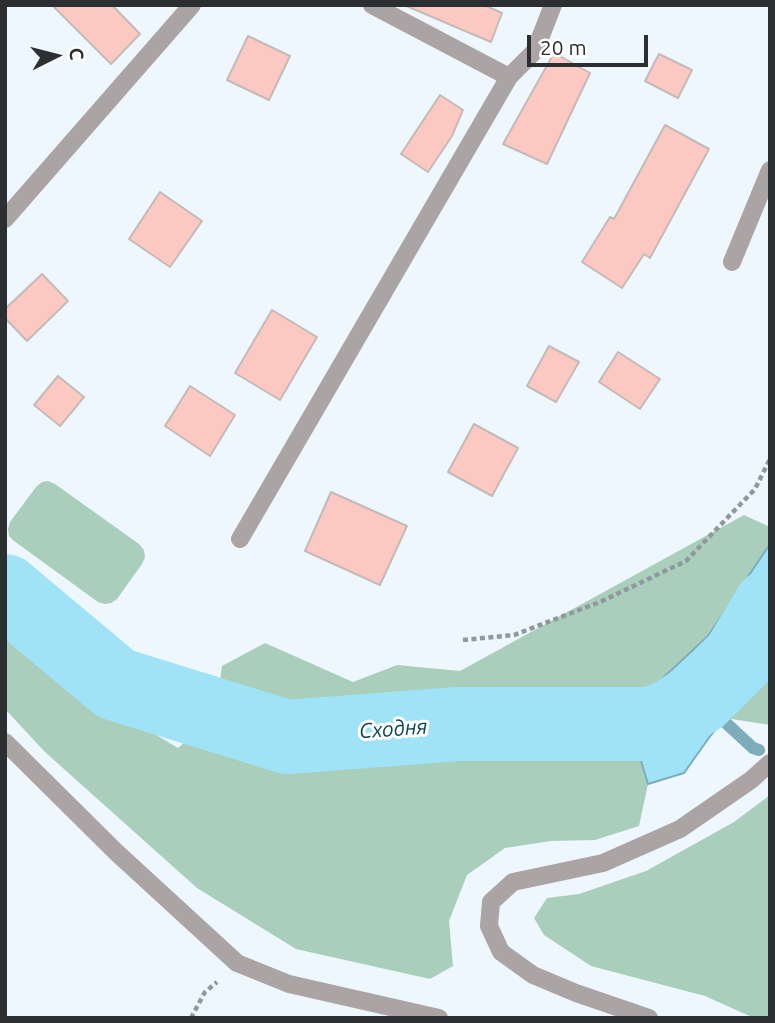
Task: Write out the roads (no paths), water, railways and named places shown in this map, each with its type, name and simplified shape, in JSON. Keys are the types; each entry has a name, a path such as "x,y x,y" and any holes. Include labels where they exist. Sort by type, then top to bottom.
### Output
{"street":[{"path":"5,219 192,5"},
{"path":"372,5 509,77"},
{"path":"240,539 509,77 535,51 553,5"},
{"path":"732,262 770,170"},
{"path":"5,742 116,852 237,963 289,984 439,1018"},
{"path":"649,1018 533,975 501,952 489,926 491,902 513,882 603,863 681,829 751,780 770,763"}],"water":[{"path":"770,544 770,654 740,700 684,773 648,784 633,734 650,690 708,636"}],"waterway":[{"name":"Сходня","path":"5,591 116,684 287,737 458,724 652,724 671,716 699,698 739,658 770,606"},
{"path":"712,710 753,748 759,750"}]}
